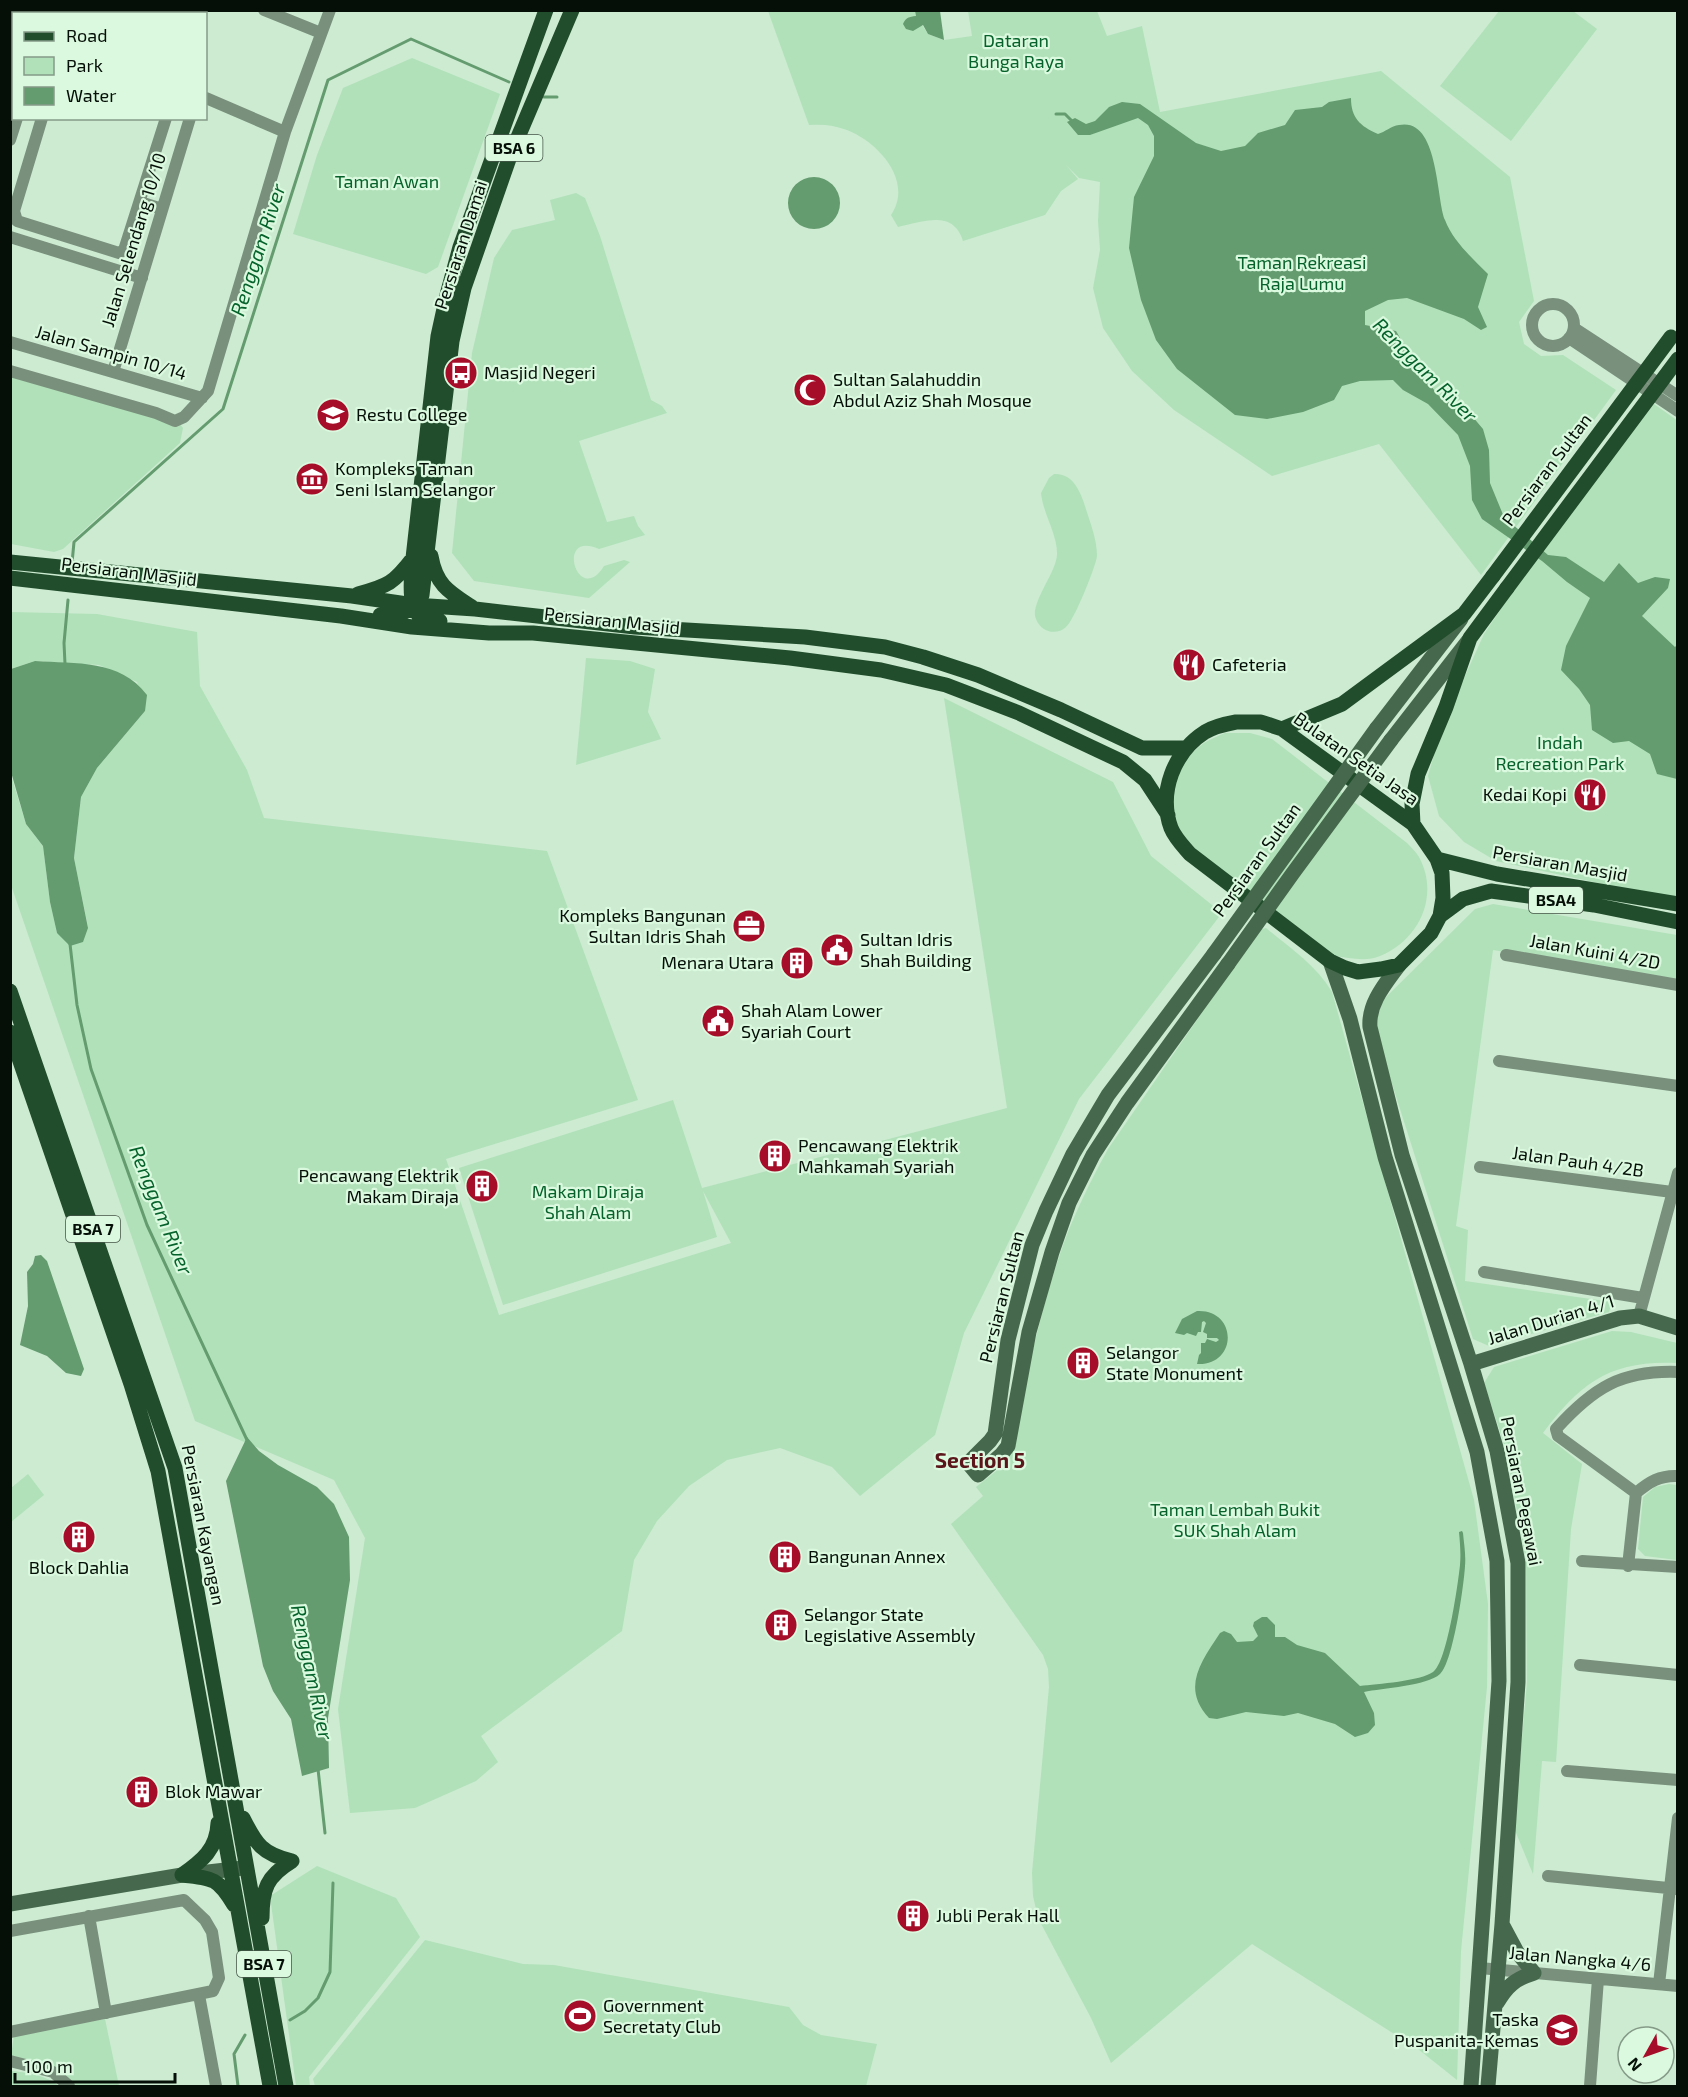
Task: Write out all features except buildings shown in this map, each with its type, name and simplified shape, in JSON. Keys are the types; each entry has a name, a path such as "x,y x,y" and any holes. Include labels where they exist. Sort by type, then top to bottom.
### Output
{"main road":[{"name":"Persiaran Damai","path":"414,605 410,594 413,558 438,336 460,247 546,10"},
{"name":"Persiaran Damai","path":"414,605 422,595 452,341 464,288 510,156 572,10"},
{"path":"448,291 464,288"},
{"name":"Persiaran Sultan","path":"1464,614 1674,332"},
{"name":"Persiaran Sultan","path":"1470,638 1677,359"},
{"path":"429,548 433,569 443,586 475,609"},
{"path":"352,596 383,588 392,583 413,558"},
{"name":"Persiaran Masjid","path":"10,562 635,627 805,637 885,647 978,675 1051,705 1142,748 1185,748"},
{"name":"Persiaran Masjid","path":"10,578 341,616 412,627 489,633 532,633 881,670 946,686 1019,713 1123,762 1145,780 1168,815"},
{"path":"341,616 402,615 414,605 419,616 426,620 490,626 532,633"},
{"path":"1282,729 1342,704 1464,614"},
{"path":"1413,824 1412,804 1418,774 1446,707 1470,638"},
{"name":"Bulatan Setia Jasa","path":"1236,722 1261,722 1282,729 1413,824 1437,859 1443,881 1440,916 1431,933 1399,964 1358,972 1330,962 1190,854 1172,830 1168,815 1167,790 1172,771 1185,748 1206,731 1217,726 1236,722"},
{"name":"Persiaran Masjid","path":"1437,859 1497,874 1677,904"},
{"name":"Persiaran Masjid","path":"1440,916 1463,899 1491,891 1594,905 1677,921"},
{"name":"Persiaran Kayangan","path":"10,991 175,1468 286,2086"},
{"name":"Persiaran Kayangan","path":"11,1034 131,1384 158,1471 270,2086"},
{"path":"236,1803 258,1846 274,1857 291,1861 277,1870 268,1880 263,1900 261,1950"},
{"path":"182,1875 204,1860 212,1848 218,1829 218,1807"},
{"path":"182,1875 204,1877 217,1882 225,1890 240,1916"}],"street":[{"path":"264,10 321,33"},
{"path":"10,371 156,413 176,421 184,417 202,398 212,383 285,132 330,10"},
{"path":"207,98 285,132"},
{"path":"11,137 16,120"},
{"path":"41,120 16,181 14,212 17,221 119,252 124,250 165,120"},
{"name":"Jalan Selendang 10/10","path":"113,372 189,120"},
{"path":"155,158 176,165"},
{"path":"140,202 162,209"},
{"path":"10,237 142,278"},
{"path":"1677,396 1571,333 1677,411"},
{"name":"Jalan Sampin 10/14","path":"10,342 202,398"},
{"name":"Persiaran Sultan","path":"1464,614 1377,728 1214,954 1108,1095 1073,1154 1032,1245 1008,1340 995,1434 968,1463 978,1475 1008,1446 1029,1332 1052,1252 1069,1203 1093,1155 1127,1103 1293,873 1470,638"},
{"name":"Jalan Kuini 4/2D","path":"1506,955 1677,985"},
{"name":"Persiaran Pegawai","path":"1330,962 1350,1019 1385,1157 1477,1452 1497,1561 1499,1681 1472,2086"},
{"name":"Persiaran Pegawai","path":"1399,964 1373,1004 1369,1014 1370,1027 1402,1155 1471,1364 1497,1451 1518,1563 1518,1682 1502,1924 1488,2086"},
{"path":"1499,1061 1677,1086"},
{"name":"Jalan Pauh 4/2B","path":"1480,1167 1672,1192"},
{"path":"1639,1316 1677,1173"},
{"path":"1484,1272 1643,1298"},
{"name":"Jalan Durian 4/1","path":"1471,1364 1620,1318 1639,1316 1677,1328"},
{"path":"1636,1493 1558,1436 1556,1432 1571,1413 1593,1393 1622,1378 1653,1371 1677,1372"},
{"path":"1628,1566 1636,1493 1651,1480 1677,1476"},
{"path":"1582,1561 1677,1568"},
{"path":"1580,1665 1677,1675"},
{"path":"1567,1771 1677,1780"},
{"path":"1659,1984 1673,1889 1677,1818"},
{"path":"10,1904 182,1875 246,1868"},
{"path":"1548,1876 1673,1889"},
{"path":"10,1931 184,1900 205,1920 212,1932 219,1978 213,1992 10,2032"},
{"path":"89,1916 106,2013"},
{"path":"1494,2008 1503,1992 1516,1979 1534,1973 1517,1952 1502,1924"},
{"name":"Jalan Nangka 4/6","path":"1480,1968 1677,1986"},
{"path":"1590,2086 1598,1979"},
{"path":"199,1995 216,2086"},
{"path":"10,2061 53,2072 69,2086"}],"green space":[{"name":"Taman Rekreasi Raja Lumu","path":"768,11 915,11 928,34 944,40 972,36 968,11 1097,11 1107,36 1142,26 1160,112 1381,71 1510,177 1534,301 1519,322 1524,344 1541,356 1563,355 1616,390 1481,575 1379,444 1272,476 1174,410 1132,371 1103,328 1093,288 1100,250 1098,221 1100,182 1079,178 1066,165 1078,179 1061,191 1045,215 963,241 958,231 945,221 927,221 898,227 891,215 897,202 898,189 889,164 870,144 847,130 833,126 809,125"},
{"path":"1499,11 1573,11 1597,29 1511,141 1440,86"},
{"name":"Taman Awan","path":"412,58 500,94 438,267 426,274 293,234 317,155 343,88"},
{"path":"576,193 585,198 600,236 651,400 662,406 667,413 579,441 607,522 634,516 645,535 599,549 585,546 577,549 574,557 575,566 579,574 586,578 594,577 604,566 624,560 630,562 589,598 474,581 452,553 472,353 494,258 512,230 555,220 550,200"},
{"path":"10,370 171,413 183,428 180,443 63,549 54,552 11,544"},
{"name":"Indah Recreation Park","path":"1654,404 1678,421 1677,900 1496,861 1464,842 1439,816 1428,776 1442,727 1484,634 1528,569"},
{"path":"1054,474 1070,479 1080,492 1094,536 1097,556 1070,623 1062,630 1053,632 1041,627 1035,613 1039,597 1056,562 1057,555 1057,547 1041,493 1049,478"},
{"name":"Makam Diraja Shah Alam","path":"10,612 97,614 197,632 200,686 247,770 264,818 547,851 638,1100 446,1159 499,1315 731,1243 703,1191 717,1237 503,1305 459,1168 673,1100 702,1188 1007,1108 944,698 1113,782 1151,856 1222,913 1079,1099 964,1333 935,1435 860,1496 832,1467 780,1448 727,1460 689,1486 657,1521 634,1560 622,1631 481,1736 498,1762 476,1781 415,1808 350,1813 338,1709 365,1538 334,1480 195,1421 11,885 10,772 26,824 43,846 50,902 57,933 88,927 74,858 81,797 97,768 145,711 137,682 99,665 35,661 11,669"},
{"path":"586,658 630,661 655,669 648,712 661,739 576,765"},
{"path":"1225,733 1250,733 1272,739 1407,843 1419,857 1425,872 1426,901 1415,928 1394,949 1369,959 1335,956 1193,852 1182,838 1178,832 1172,805 1180,771 1194,751"},
{"path":"1493,904 1677,935 1677,979 1493,950 1456,1226 1468,1230 1465,1281 1612,1302 1609,1312 1489,1346 1473,1339 1374,1027 1383,1000 1475,909"},
{"name":"Taman Lembah Bukit SUK Shah Alam","path":"1266,928 1310,965 1332,992 1474,1500 1488,1604 1487,1687 1461,1951 1457,2080 1418,2049 1252,1944 1111,2063 1091,2018 1038,1918 1033,1896 1032,1873 1049,1687 1048,1669 1043,1655 951,1524 983,1496 976,1487 1000,1468 1009,1456 1052,1279 1070,1227 1101,1162 1259,930"},
{"path":"1612,1331 1631,1332 1677,1343 1677,1363 1634,1366 1616,1370 1600,1378 1571,1400 1543,1433 1582,1464 1571,1529 1556,1762 1542,1761 1533,1874 1514,1828 1527,1682 1526,1561 1506,1450 1484,1383 1494,1367"},
{"path":"28,1474 44,1495 11,1522 11,1488"},
{"path":"1677,1485 1677,1560 1645,1556 1638,1549 1643,1497 1655,1487"},
{"path":"317,1866 396,1898 420,1937 309,2077 310,2086 296,2086 270,1896"},
{"name":"Government Secretaty Club","path":"425,1940 523,1964 554,1965 789,2007 803,2025 821,2035 877,2044 866,2086 315,2086 313,2079"},
{"path":"105,2019 119,2086 72,2086 11,2056 14,2035"},
{"path":"11,2071 43,2077 59,2086 11,2086"}],"water":[{"path":"915,11 940,11 944,40 928,34 923,25 913,31 906,29 904,22 916,16"},
{"path":"1351,98 1351,105 1358,120 1378,134 1399,125 1412,126 1422,133 1434,161 1442,209 1448,228 1488,274 1478,307 1487,327 1481,330 1464,319 1407,298 1388,300 1365,311 1365,325 1396,331 1421,374 1439,396 1472,416 1483,429 1489,450 1490,483 1504,517 1548,555 1566,557 1604,582 1619,563 1638,583 1655,577 1670,579 1668,588 1642,616 1675,647 1677,645 1677,779 1657,774 1650,754 1629,741 1613,743 1592,730 1590,705 1561,670 1566,646 1590,598 1482,519 1472,500 1470,466 1458,435 1428,404 1403,390 1393,380 1360,381 1342,386 1334,400 1303,412 1267,419 1235,415 1177,369 1156,340 1141,300 1129,248 1134,197 1154,156 1154,136 1148,125 1138,118 1090,135 1078,135 1067,122 1075,118 1086,124 1095,121 1109,107 1122,102 1140,104 1196,143 1221,151 1245,146 1258,133 1285,125 1295,110 1322,107 1329,102"},
{"path":"809,177 819,177 833,184 840,203 833,222 819,229 809,229 799,225 792,218 788,208 788,198 792,188 799,181"},
{"path":"35,661 81,664 111,669 136,683 147,695 145,711 97,768 81,797 74,858 88,928 83,942 70,946 57,933 50,902 43,846 26,824 11,772 11,669"},
{"path":"41,1255 47,1261 84,1369 81,1376 66,1373 47,1356 20,1345 28,1306 27,1272 35,1256"},
{"path":"1197,1311 1210,1313 1220,1319 1226,1327 1228,1338 1226,1348 1220,1356 1210,1362 1197,1364 1201,1353 1201,1343 1205,1343 1207,1339 1216,1342 1219,1340 1207,1338 1207,1334 1203,1332 1206,1323 1204,1321 1201,1332 1198,1332 1196,1336 1175,1333 1182,1319"},
{"path":"247,1437 259,1451 278,1465 317,1487 334,1504 349,1537 350,1580 328,1718 329,1768 302,1776 291,1719 273,1691 263,1666 226,1481"},
{"path":"1462,1531 1464,1576 1457,1623 1445,1667 1440,1674 1425,1681 1364,1692 1374,1713 1375,1725 1368,1733 1355,1737 1335,1724 1298,1713 1284,1716 1246,1712 1217,1719 1209,1718 1201,1707 1196,1696 1197,1675 1206,1654 1220,1633 1224,1631 1231,1634 1237,1642 1253,1641 1258,1636 1253,1626 1254,1622 1262,1617 1267,1617 1275,1625 1275,1637 1285,1637 1297,1645 1325,1653 1360,1686 1409,1680 1433,1672 1443,1654 1451,1622 1460,1565 1459,1532"}],"waterway":[{"name":"Renggam River","path":"72,563 74,542 223,409 328,80 411,39 509,82"},
{"name":"Renggam River","path":"544,97 557,97"},
{"name":"Renggam River","path":"1056,114 1065,114 1072,121"},
{"name":"Renggam River","path":"65,664 64,643 68,600"},
{"name":"Renggam River","path":"70,944 77,1005 91,1069 147,1225 247,1440"},
{"name":"Renggam River","path":"318,1769 325,1833"},
{"name":"Renggam River","path":"290,2020 305,2011 318,1998 330,1972 333,1883"},
{"name":"Renggam River","path":"238,2086 234,2054 245,2035"}],"place":[{"name":"Masjid Negeri","path":"461,373"},
{"name":"Sultan Salahuddin Abdul Aziz Shah Mosque","path":"810,390"},
{"name":"Restu College","path":"333,415"},
{"name":"Kompleks Taman Seni Islam Selangor","path":"312,479"},
{"name":"Cafeteria","path":"1189,665"},
{"name":"Kedai Kopi","path":"1590,795"},
{"name":"Kompleks Bangunan Sultan Idris Shah","path":"749,926"},
{"name":"Sultan Idris Shah Building","path":"837,950"},
{"name":"Menara Utara","path":"797,963"},
{"name":"Shah Alam Lower Syariah Court","path":"718,1021"},
{"name":"Pencawang Elektrik Mahkamah Syariah","path":"775,1156"},
{"name":"Pencawang Elektrik Makam Diraja","path":"482,1186"},
{"name":"Selangor State Monument","path":"1083,1363"},
{"name":"Block Dahlia","path":"79,1537"},
{"name":"Bangunan Annex","path":"785,1557"},
{"name":"Selangor State Legislative Assembly","path":"781,1625"},
{"name":"Blok Mawar","path":"142,1792"},
{"name":"Jubli Perak Hall","path":"913,1916"},
{"name":"Government Secretaty Club","path":"580,2016"},
{"name":"Taska Puspanita-Kemas","path":"1562,2030"}],"district":[{"name":"Section 5","path":"980,1461"}],"park label":[{"name":"Dataran Bunga Raya","path":"1016,51"}]}
